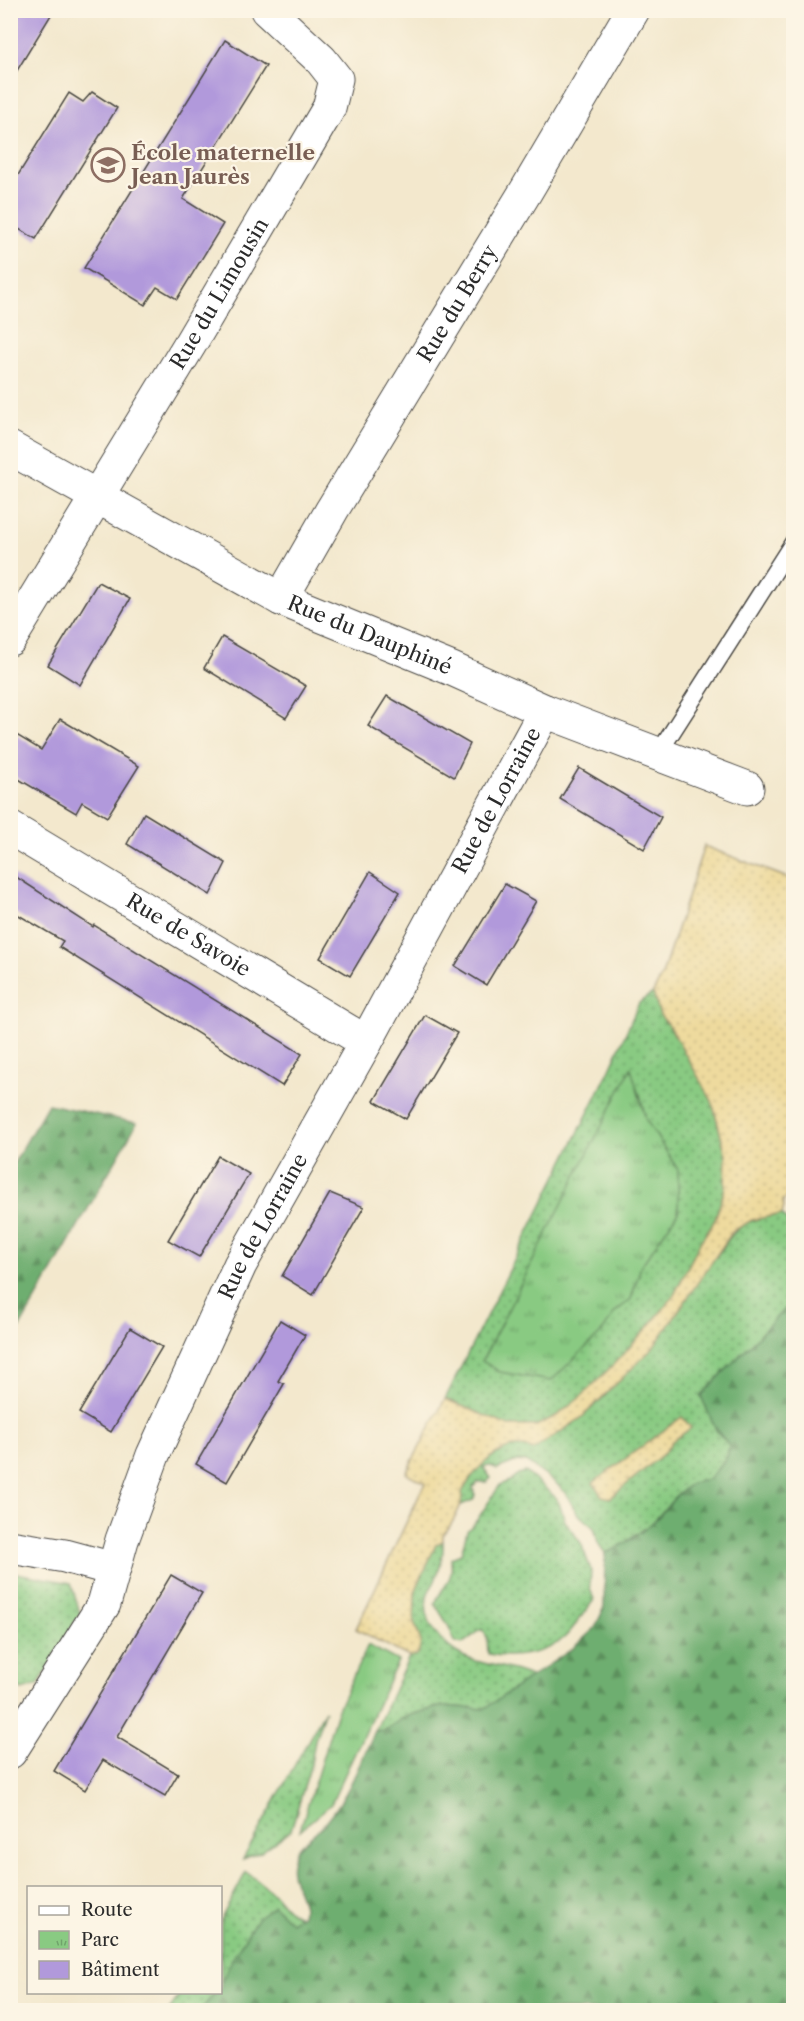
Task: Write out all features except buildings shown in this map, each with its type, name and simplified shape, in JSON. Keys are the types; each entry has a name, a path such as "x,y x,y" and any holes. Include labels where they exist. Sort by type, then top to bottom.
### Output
{"street":[{"name":"Rue du Limousin","path":"98,496 329,108 336,79 321,60 267,10"},
{"name":"Rue du Berry","path":"281,599 332,510 633,10"},
{"name":"Rue du Dauphiné","path":"10,448 281,599 452,669 545,711 747,788"},
{"path":"10,639 98,496"},
{"name":"Rue de Lorraine","path":"10,1752 19,1720 104,1604 112,1569 153,1455 240,1265 366,1042 545,711"},
{"name":"Rue de Savoie","path":"10,828 366,1042"},
{"path":"10,1547 65,1556 112,1569"}],"lane":[{"path":"658,754 794,541"}],"green space":[{"path":"653,993 660,1015 670,1027 712,1101 726,1155 725,1188 715,1220 701,1241 673,1297 646,1330 582,1396 558,1415 536,1426 509,1426 445,1399 610,1069 639,1003","holes":["640,1094 646,1120 678,1170 678,1212 641,1266 631,1299 614,1313 551,1381 500,1372 483,1361"]},
{"path":"631,1068 646,1120 678,1170 678,1212 641,1266 631,1299 614,1313 604,1330 551,1381 500,1372 482,1361"},
{"path":"48,1104 137,1123 11,1343 11,1168"},
{"path":"782,1214 794,1230 793,1300 701,1396 716,1429 729,1445 727,1457 709,1479 678,1494 653,1522 617,1549 605,1553 598,1543 594,1528 577,1513 566,1494 556,1483 526,1462 517,1461 497,1469 490,1466 483,1467 491,1478 487,1482 478,1482 473,1487 475,1495 473,1500 461,1505 462,1491 478,1468 490,1458 507,1448 524,1446 558,1434 581,1418 605,1396 734,1232 754,1220","holes":["682,1417 691,1428 672,1441 664,1453 610,1498 593,1483"]},
{"path":"793,1300 792,2010 201,2010 214,1994 222,1994 222,1980 258,1917 274,1906 291,1922 302,1915 302,1902 291,1869 294,1856 299,1847 321,1827 338,1806 352,1782 375,1731 385,1730 406,1716 443,1706 484,1709 572,1649 595,1628 604,1608 605,1553 624,1544 647,1527 690,1484 709,1479 727,1457 729,1445 716,1430 701,1396"},
{"path":"526,1472 554,1496 565,1521 581,1543 591,1570 590,1588 594,1600 565,1637 548,1648 518,1656 488,1654 487,1637 482,1629 462,1644 455,1642 435,1604 450,1577 451,1558 461,1554 467,1531 500,1485"},
{"path":"443,1541 440,1567 426,1602 428,1616 435,1632 457,1653 469,1659 519,1671 533,1677 484,1709 443,1706 406,1716 385,1730 375,1731 409,1657 418,1655 421,1642 414,1622 415,1592 436,1544"},
{"path":"11,1572 71,1583 80,1613 38,1685 22,1690 11,1684"},
{"path":"368,1645 398,1661 331,1804 300,1830 337,1711"},
{"path":"325,1710 291,1830 261,1852 243,1859"},
{"path":"246,1872 274,1894 288,1910 300,1917 222,1981 222,1917"},
{"path":"180,1994 214,1994 201,2010 169,2010"}],"sand":[{"path":"704,846 793,880 793,1195 783,1200 782,1214 752,1220 733,1231 653,1348 581,1418 533,1450 522,1447 502,1451 492,1456 475,1472 463,1490 461,1504 443,1535 443,1541 436,1544 415,1592 414,1622 421,1642 418,1655 409,1657 356,1629 425,1483 406,1473 445,1399 509,1426 536,1426 558,1415 582,1396 613,1365 673,1297 701,1241 715,1220 725,1188 726,1155 712,1101 670,1027 660,1015 653,993 662,975"},
{"path":"682,1417 691,1428 672,1441 664,1453 610,1498 602,1496 593,1483"}],"place":[{"name":"École maternelle Jean Jaurès","path":"108,165"}]}
